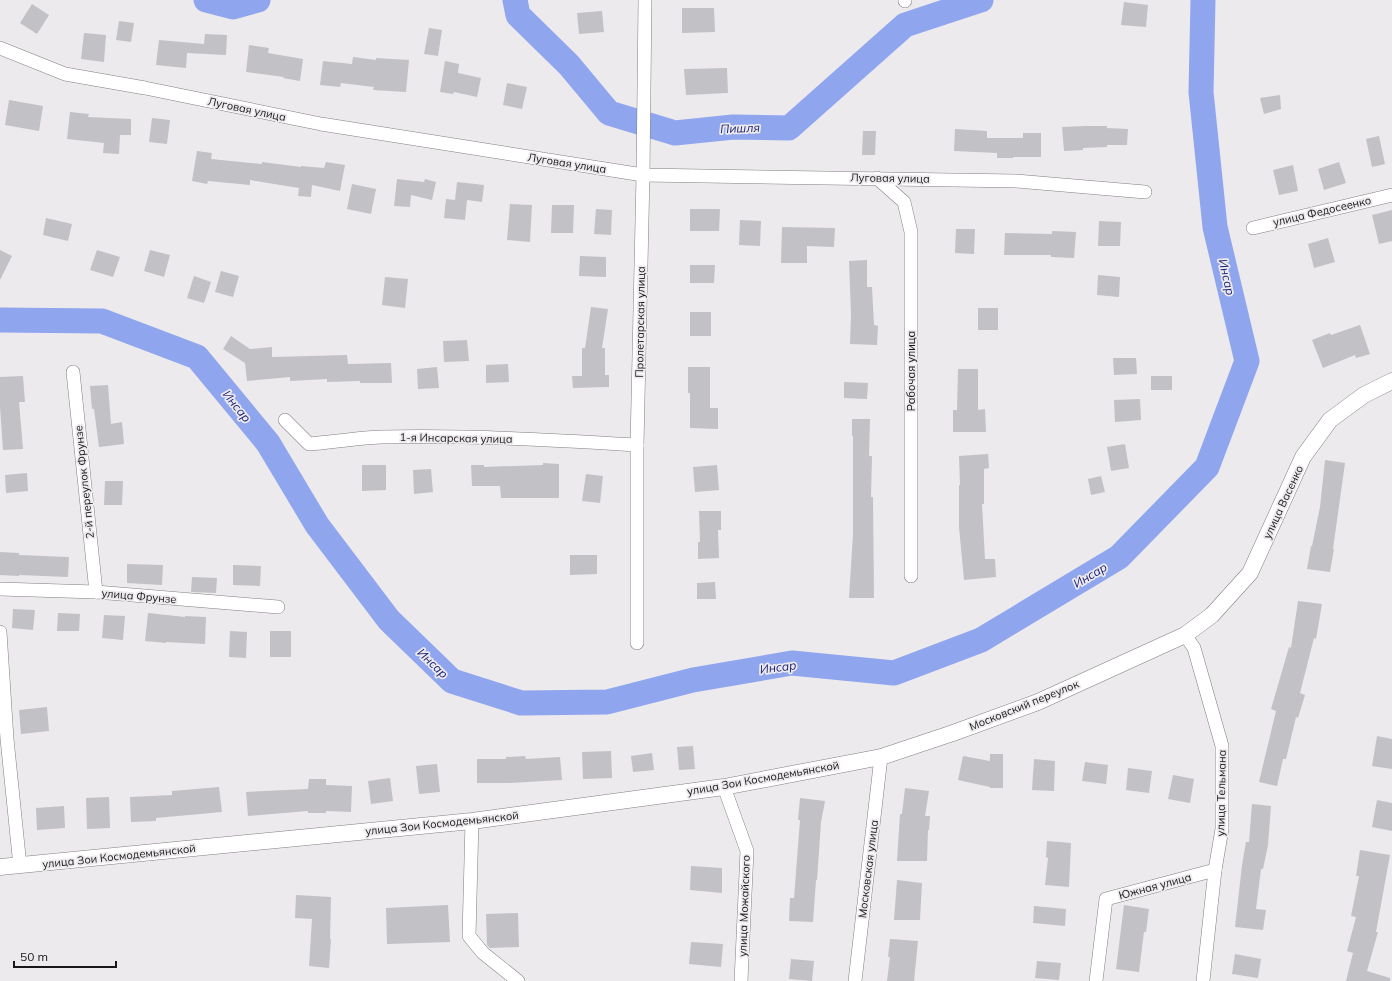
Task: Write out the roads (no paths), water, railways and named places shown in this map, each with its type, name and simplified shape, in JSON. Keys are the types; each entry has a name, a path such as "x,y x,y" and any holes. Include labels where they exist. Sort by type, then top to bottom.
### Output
{"street":[{"name":"Пролетарская улица","path":"637,644 637,445 644,143 645,0"},
{"name":"Луговая улица","path":"0,48 65,74 145,88 321,124 643,175 1016,181 1145,192"},
{"name":"Рабочая улица","path":"877,178 904,202 911,232 911,576"},
{"name":"улица Федосеенко","path":"1252,228 1392,195"},
{"name":"2-й переулок Фрунзе","path":"73,372 96,592"},
{"name":"улица Васенко","path":"1185,635 1212,615 1250,574 1303,457 1330,420 1364,395 1392,381"},
{"name":"1-я Инсарская улица","path":"285,420 308,444 380,438 447,437 544,439 637,445"},
{"name":"улица Фрунзе","path":"0,589 96,592 278,607"},
{"path":"0,632 3,739 20,866"},
{"name":"Московский переулок","path":"880,757 953,733 1038,702 1185,635"},
{"name":"улица Тельмана","path":"1185,635 1194,648 1222,746 1222,829 1215,870 1203,981"},
{"name":"улица Зои Космодемьянской","path":"0,867 472,820 724,787 880,757"},
{"name":"Московская улица","path":"855,981 880,757"},
{"name":"улица Можайского","path":"724,787 747,851 741,981"},
{"path":"472,820 469,936 483,953 518,981"},
{"name":"Южная улица","path":"1096,981 1106,899 1215,870"}],"waterway":[{"name":"Пишля","path":"206,0 233,7 258,0"},
{"name":"Пишля","path":"515,0 518,15 569,65 609,113 675,133 733,127 789,128 905,25 981,0"},
{"name":"Инсар","path":"0,320 102,321 197,357 268,443 317,525 389,620 452,681 521,703 607,702 693,680 792,663 894,673 981,640 1119,557 1207,467 1247,361 1215,227 1201,92 1203,0"}]}
